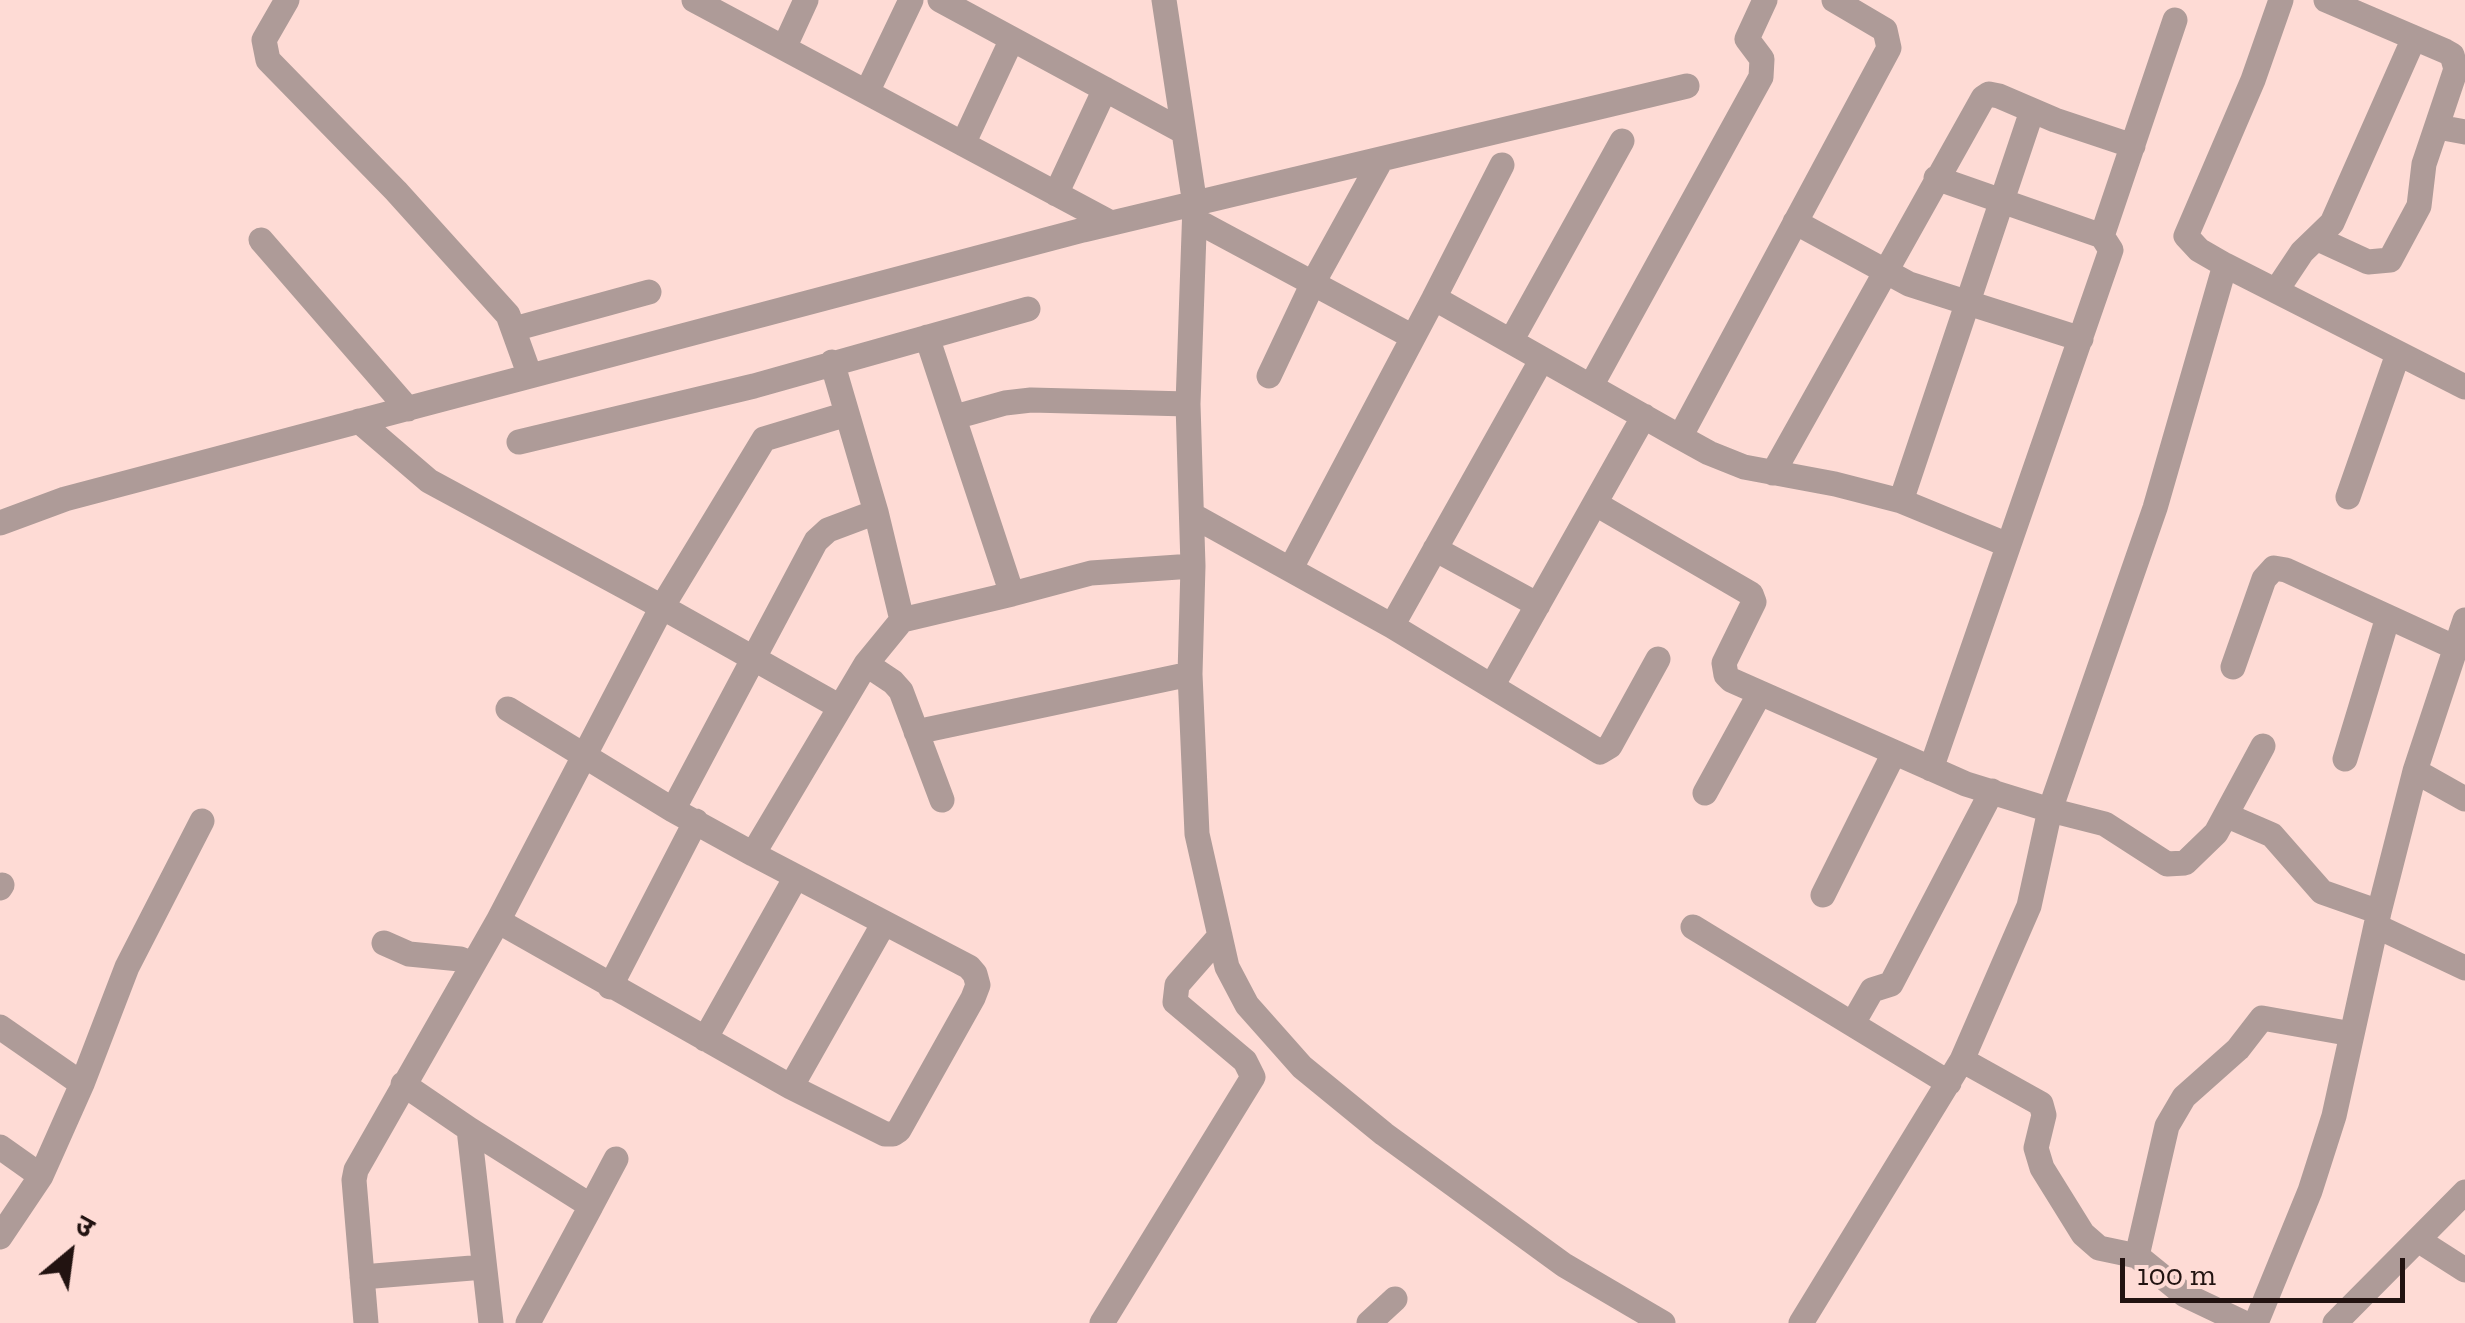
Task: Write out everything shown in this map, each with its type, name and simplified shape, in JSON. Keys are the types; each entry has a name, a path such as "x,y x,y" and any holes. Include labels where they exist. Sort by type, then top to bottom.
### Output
{"street":[{"path":"287,0 264,40 268,60 508,315 530,376"},
{"path":"784,48 806,0"},
{"path":"867,92 911,0"},
{"path":"940,0 1184,132"},
{"path":"1164,0 1195,212 1188,404 1193,566 1190,674 1196,834 1228,967 1248,1005 1302,1067 1384,1134 1564,1265 1663,1323"},
{"path":"1592,386 1762,77 1764,65 1748,43 1747,33 1765,0"},
{"path":"1680,436 1888,48 1884,30 1834,0"},
{"path":"2282,0 2186,236 2191,244 2225,264 2465,387"},
{"path":"2318,239 2368,262 2390,260 2420,206 2424,164 2454,81 2456,62 2445,51 2326,0"},
{"path":"697,1 1111,223"},
{"path":"2102,236 2175,20"},
{"path":"2276,291 2340,206 2414,38"},
{"path":"964,144 1012,39"},
{"path":"0,523 65,499 1111,223 1195,212 1381,160 1687,86"},
{"path":"1056,194 1105,89"},
{"path":"1773,473 1983,98 1989,94 1999,96 2133,146"},
{"path":"1901,501 2032,111"},
{"path":"2438,126 2465,132"},
{"path":"1511,342 1622,141"},
{"path":"1269,376 1313,283 1381,160"},
{"path":"1291,568 1502,165"},
{"path":"1931,769 2110,258 2110,244 2102,236 1936,178"},
{"path":"1195,212 1413,337"},
{"path":"1795,222 1884,272 1966,304 2081,339"},
{"path":"261,240 408,408"},
{"path":"1801,1323 1950,1084 2029,906 2050,810 2155,508 2225,264"},
{"path":"514,328 650,292"},
{"path":"1434,298 1725,460 1901,501 2008,545"},
{"path":"519,442 754,386 1028,308"},
{"path":"927,337 1012,594"},
{"path":"2348,497 2398,354"},
{"path":"1392,626 1542,360"},
{"path":"832,362 876,512 902,620"},
{"path":"954,417 1030,400 1188,404"},
{"path":"366,1323 356,1170 498,921 662,607 764,439 847,414"},
{"path":"1492,686 1644,416"},
{"path":"360,421 428,481 840,707"},
{"path":"1596,504 1751,594 1754,602 1724,668 1732,680 1931,769 2050,810 2105,824 2167,864 2176,865 2194,857 2228,816 2263,746"},
{"path":"610,987 756,658 822,534 876,512"},
{"path":"1192,515 1392,626 1600,752 1610,746 1658,658"},
{"path":"1435,549 1538,605"},
{"path":"752,854 866,664 902,620 1091,573 1193,566"},
{"path":"2234,668 2264,579 2274,568 2388,617 2461,633 2415,771 2334,1116 2310,1191 2256,1323"},
{"path":"2345,758 2388,617"},
{"path":"866,664 898,687 942,800"},
{"path":"916,732 1190,674"},
{"path":"1705,793 1760,693"},
{"path":"498,921 791,1087 885,1134 900,1130 978,985 969,967 684,816 508,709"},
{"path":"1823,895 1894,753"},
{"path":"2415,771 2465,800"},
{"path":"1853,1022 1872,990 1892,984 1992,791"},
{"path":"2228,816 2272,835 2322,892 2465,968"},
{"path":"0,1238 40,1176 82,1084 127,967 202,821"},
{"path":"706,1039 796,877"},
{"path":"791,1087 884,922"},
{"path":"1693,927 1950,1084"},
{"path":"1102,1323 1253,1077 1246,1061 1175,1002 1177,986 1220,936"},
{"path":"384,943 409,954 473,964"},
{"path":"2137,1256 2166,1126 2184,1097 2238,1049 2262,1018 2352,1034"},
{"path":"0,1027 82,1084"},
{"path":"1962,1060 2041,1104 2044,1115 2036,1148 2042,1168 2083,1234 2100,1248 2137,1256 2185,1295 2244,1323"},
{"path":"403,1084 591,1206"},
{"path":"469,1130 491,1323"},
{"path":"0,1147 40,1176"},
{"path":"528,1323 616,1159"},
{"path":"0,1192 22,1207"},
{"path":"2335,1323 2465,1192"},
{"path":"2418,1240 2465,1270"},
{"path":"362,1276 484,1267"},
{"path":"1369,1323 1395,1299"}]}
